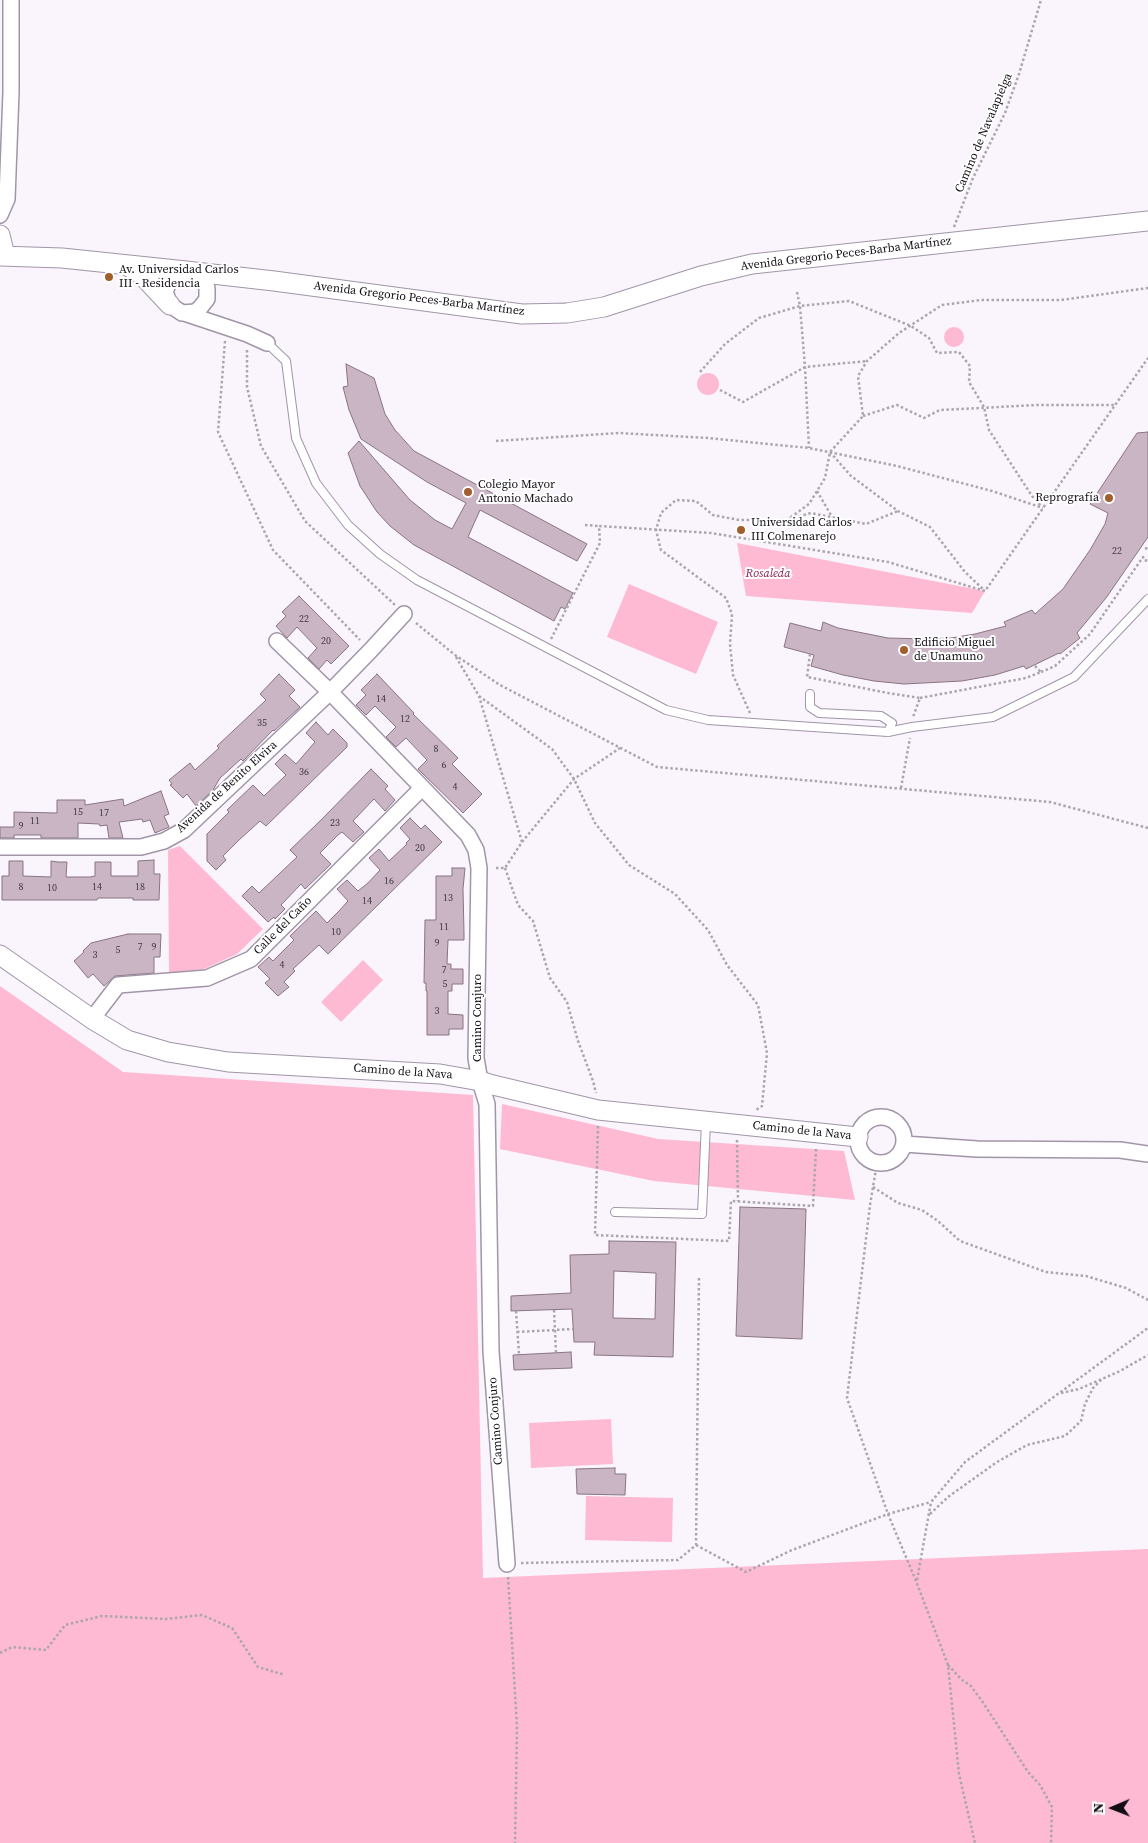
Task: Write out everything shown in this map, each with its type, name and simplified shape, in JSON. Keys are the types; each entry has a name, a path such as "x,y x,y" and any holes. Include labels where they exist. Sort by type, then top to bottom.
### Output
{"street":[{"path":"0,215 7,199 12,92 10,0"},
{"name":"Avenida Gregorio Peces-Barba Martínez","path":"2,256 62,258 189,271 522,314 567,313 604,307 701,276 752,264 1148,221"},
{"path":"0,235 2,256"},
{"path":"125,265 141,274 176,309 267,343"},
{"path":"222,275 212,281 207,294 200,308 195,312 176,309 166,299 167,285 175,274 189,271 202,278 207,294 211,310 226,327"},
{"name":"Avenida de Benito Elvira","path":"0,847 141,846 164,841 184,830 330,692 404,614"},
{"name":"Camino Conjuro","path":"277,640 468,835 476,850 479,868 476,1058 487,1104 491,1351 507,1564"},
{"name":"Calle del Caño","path":"92,1019 118,985 207,978 251,959 422,788"},
{"name":"Camino de la Nava","path":"0,955 92,1019 128,1040 177,1054 228,1062 440,1074 480,1080 493,1085 598,1110 858,1137"},
{"path":"876,1117 885,1117 894,1120 901,1126 904,1144 901,1153 894,1159 886,1163 877,1163 862,1153 858,1137 861,1128 868,1121 876,1117"},
{"path":"904,1144 977,1149 1120,1150 1148,1154"}],"lane":[{"path":"267,343 286,361 296,438 316,482 348,525 380,554 417,580 666,710 708,720 888,732 910,727 993,717 1074,677 1148,599"},
{"path":"810,694 810,707 819,714 881,716 892,723 888,732"},
{"path":"615,1212 702,1214 706,1122"}],"path":[{"name":"Camino de Navalapielga","path":"948,242 973,178 1005,113 1019,74 1041,0"},
{"path":"863,416 858,376 867,361 899,333 942,306 981,300 1061,300 1148,288"},
{"path":"796,292 800,306 806,367 809,448"},
{"path":"700,372 725,344 759,318 800,306 849,302 911,326 929,338 937,353 959,352 970,366 969,382 984,407 989,430 1032,496 1043,508"},
{"path":"226,327 218,432 273,550 370,651"},
{"path":"985,591 1148,358"},
{"path":"720,390 743,402 806,367 867,361"},
{"path":"787,520 809,504 825,478 830,452 863,416 897,405 924,418 940,410 984,407 1115,405"},
{"path":"496,441 619,434 708,438 809,448 897,466 992,491 1043,508"},
{"path":"830,452 851,476 898,511 930,527 965,572 985,591"},
{"path":"817,491 832,517"},
{"path":"755,724 733,675 730,644 732,614 726,598 661,550 656,530 661,513 676,500 696,501 712,515 739,520 787,520 811,513 866,524 898,511"},
{"path":"585,525 711,533 888,562 985,591"},
{"path":"547,648 600,544 598,526"},
{"path":"810,654 807,677 888,694 920,698 1026,678 1054,666 1090,634 1143,557 1144,560 1148,561"},
{"path":"455,655 478,696 522,842"},
{"path":"1034,665 1041,672"},
{"path":"478,696 552,749 574,779 600,830 629,865 675,894 708,930 726,964 758,1005 767,1053 762,1106 736,1124 738,1201"},
{"path":"901,788 910,727 920,698"},
{"path":"505,868 522,842 574,779 620,748"},
{"path":"479,868 505,868"},
{"path":"505,868 518,905 533,921 550,978 567,1002 578,1041 594,1081 598,1110"},
{"path":"877,1163 846,1398 888,1514 948,1665 959,1774 975,1843"},
{"path":"873,1187 898,1203 922,1210 938,1221 960,1242 1046,1272 1086,1276 1126,1288 1148,1300"},
{"path":"515,1843 517,1726 507,1564 678,1560 696,1545 698,1277"},
{"path":"554,1310 556,1353"},
{"path":"516,1311 519,1354"},
{"path":"916,1581 931,1502 965,1462 1148,1328"},
{"path":"517,1332 573,1329"},
{"path":"1059,1393 1080,1389 1148,1355"},
{"path":"929,1515 948,1497 996,1462 1026,1445 1064,1436 1081,1420 1085,1404 1093,1388 1102,1379"},
{"path":"696,1545 746,1572 792,1550 888,1514 931,1502"},
{"path":"0,1653 12,1647 46,1650 65,1625 102,1616 166,1619 202,1615 232,1628 258,1666 286,1675"},
{"path":"948,1665 962,1680 970,1685 1028,1772 1040,1785 1052,1807 1051,1843"}],"green space":[{"path":"950,327 958,327 964,333 964,341 958,347 950,347 944,341 944,333"},
{"path":"708,373 716,376 719,384 716,392 708,395 700,392 697,384 700,376"},
{"name":"Rosaleda","path":"737,543 985,591 972,613 746,596"},
{"path":"629,584 718,622 696,674 607,637"},
{"path":"180,846 263,929 237,954 204,969 169,973 168,850"},
{"path":"363,960 383,980 341,1022 321,1002"},
{"path":"0,986 123,1072 473,1095 483,1578 1148,1549 1148,1843 0,1843"},
{"path":"502,1104 658,1139 844,1151 855,1200 654,1181 500,1149"},
{"path":"611,1419 613,1464 531,1468 529,1423"},
{"path":"586,1496 673,1498 672,1542 585,1540"}],"building":[{"name":"Colegio Mayor Antonio Machado","path":"346,364 374,378 385,414 395,430 414,451 587,544 577,561 480,510 468,537 573,593 565,609 561,607 554,621 414,545 390,526 377,512 360,486 348,453 359,441 410,500 435,520 452,529 466,503 427,482 361,439 349,410 343,387 348,386"},
{"path":"1148,432 1148,537 1106,598 1077,633 1080,638 1060,654 1026,669 1024,666 995,675 962,681 904,684 843,675 811,666 814,655 784,647 790,623 821,631 823,622 838,628 888,638 927,639 975,634 1006,626 1004,622 1032,610 1035,614 1063,589 1090,550 1105,524 1108,513 1090,504 1137,433"},
{"path":"299,596 349,646 331,664 327,660 319,669 308,658 317,648 297,627 287,638 276,626 286,616 282,612"},
{"path":"279,674 295,690 289,696 300,707 273,730 243,761 241,759 220,778 213,790 196,806 187,794 183,798 170,785 172,784 169,780 190,763 195,770 219,748 217,746 266,700 260,694"},
{"path":"377,674 413,714 458,758 452,764 482,794 463,813 418,769 427,760 406,738 396,747 386,737 396,727 375,706 366,715 356,705 366,695 361,690"},
{"path":"316,722 328,735 333,729 347,743 347,747 266,826 260,821 239,840 223,856 226,860 216,870 207,861 207,834 229,812 227,810 253,785 264,796 286,775 275,764 285,754 296,764 315,742 306,733"},
{"path":"371,769 388,786 385,789 395,800 385,811 374,799 353,821 364,832 353,842 342,832 338,835 320,853 331,864 305,889 301,884 281,905 285,909 275,919 274,917 268,922 242,896 252,886 259,893 297,857 290,850"},
{"path":"161,791 169,814 164,816 169,827 155,833 150,820 143,822 142,819 119,822 123,838 109,838 107,825 78,823 78,838 41,838 41,835 14,835 14,838 0,838 0,827 14,827 14,812 57,813 57,800 85,800 85,805 123,799 124,806"},
{"path":"410,818 421,829 425,825 442,842 328,954 319,945 293,969 295,971 284,982 289,987 278,996 265,983 270,979 258,967 269,957 273,961 294,940 290,936 316,911 327,923 348,901 337,889 347,880 358,891 368,883 380,870 369,858 379,849 389,861 407,844 410,839 400,828"},
{"path":"154,860 154,874 160,874 159,900 98,898 97,900 2,900 2,876 9,876 9,861 23,861 23,876 51,877 51,861 67,862 66,877 90,877 95,876 95,862 111,862 111,876 138,876 138,861"},
{"path":"452,868 465,868 463,889 464,940 448,940 447,964 451,964 451,969 463,969 463,984 452,984 452,991 448,991 448,1014 463,1015 463,1029 449,1029 449,1035 427,1035 427,991 426,983 424,983 425,920 436,920 436,876 452,876"},
{"path":"128,934 161,934 160,957 154,957 154,973 115,976 104,986 93,974 88,978 74,961 91,943"},
{"path":"740,1207 806,1209 802,1339 736,1336"},
{"path":"609,1241 676,1242 673,1357 594,1355 595,1342 574,1342 572,1309 511,1311 511,1296 571,1293 570,1255 609,1254","holes":["614,1271 656,1273 655,1319 613,1318"]},
{"path":"571,1352 572,1368 514,1370 513,1355"},
{"path":"615,1468 615,1474 626,1474 625,1495 577,1494 576,1469"}],"place":[{"name":"Av. Universidad Carlos III - Residencia","path":"109,277"},
{"name":"Colegio Mayor Antonio Machado","path":"468,492"},
{"name":"Reprografía","path":"1109,498"},
{"name":"Universidad Carlos III Colmenarejo","path":"741,530"},
{"name":"Edificio Miguel de Unamuno","path":"904,650"}]}
